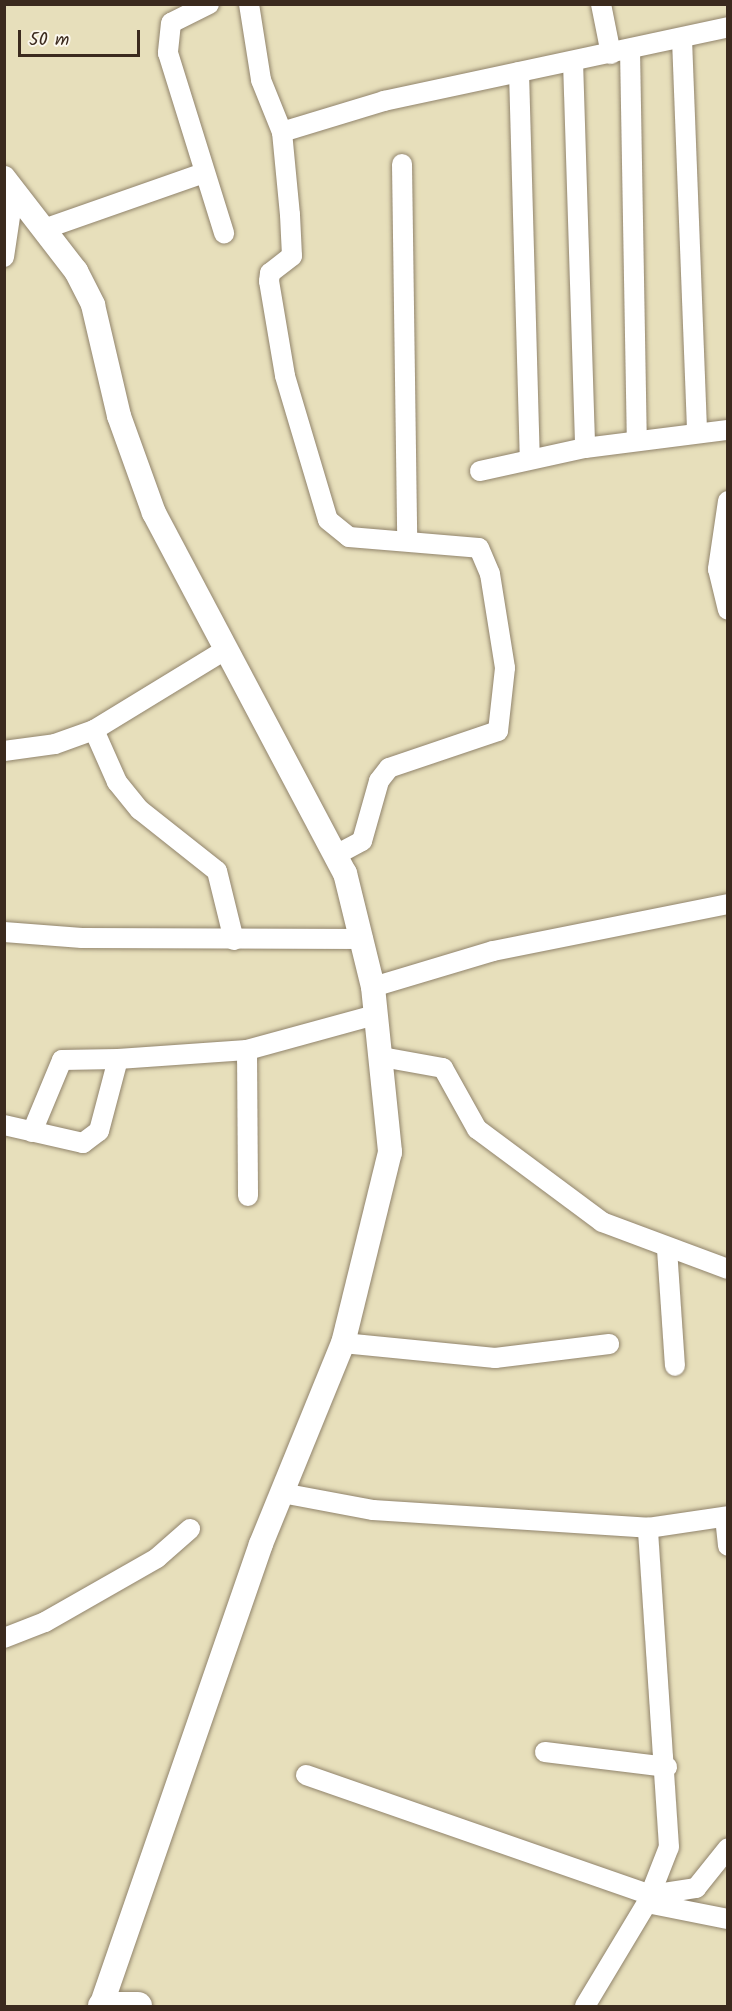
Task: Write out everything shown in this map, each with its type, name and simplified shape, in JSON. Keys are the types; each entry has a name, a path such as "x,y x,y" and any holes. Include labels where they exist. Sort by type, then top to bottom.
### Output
{"highway":[{"path":"102,2007 138,2007"}],"main road":[{"path":"9,184 44,229 93,305 119,416 154,513 336,855 363,939 373,987 390,1152 343,1343 282,1493 102,2007"}],"street":[{"path":"209,4 174,20 168,33 171,70 224,233"},
{"path":"249,4 261,80 282,132 292,256 270,273 269,281 285,376 328,520 350,537 471,545 484,554 505,668 503,726 489,737 389,768 379,781 362,842 336,855"},
{"path":"601,4 620,52 637,440"},
{"path":"282,132 384,101 682,39 728,27"},
{"path":"682,39 697,434"},
{"path":"573,61 585,448"},
{"path":"519,72 530,459"},
{"path":"402,164 407,541"},
{"path":"44,229 204,173"},
{"path":"4,258 9,184"},
{"path":"480,471 585,448 728,430"},
{"path":"728,501 718,569 728,610"},
{"path":"4,751 55,744 94,730 225,650"},
{"path":"94,730 105,763 140,810 217,870 234,940"},
{"path":"373,987 492,951 728,904"},
{"path":"4,932 234,940 363,939"},
{"path":"32,1132 62,1060 118,1059 247,1050 375,1016"},
{"path":"247,1050 248,1196"},
{"path":"382,1057 443,1068 477,1129 602,1222 667,1249 728,1269"},
{"path":"4,1125 74,1143 94,1138 118,1059"},
{"path":"667,1249 675,1366"},
{"path":"343,1343 495,1358 609,1344"},
{"path":"282,1493 373,1510 648,1528 726,1517 728,1546"},
{"path":"585,2007 649,1899 669,1847 667,1767 648,1528"},
{"path":"4,1638 45,1622 157,1558 190,1529"},
{"path":"545,1752 667,1767"},
{"path":"306,1775 649,1899 728,1919"},
{"path":"649,1899 696,1888 728,1848"}]}
